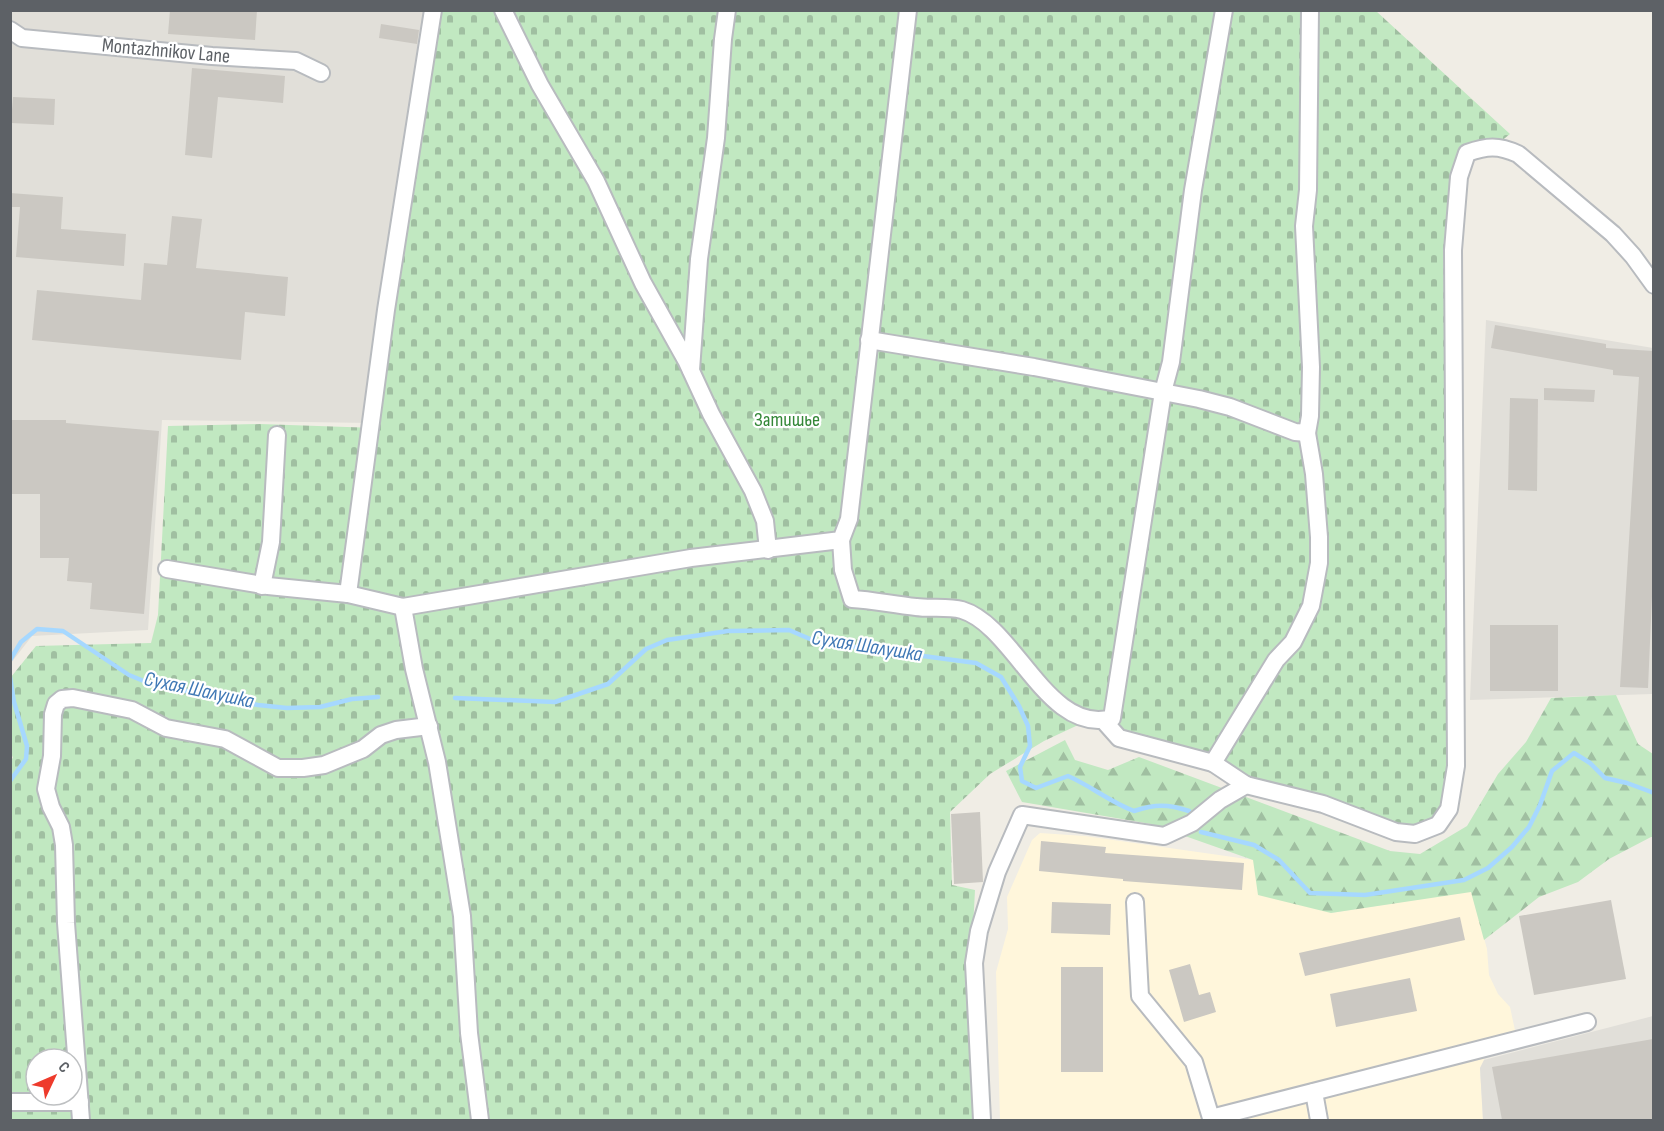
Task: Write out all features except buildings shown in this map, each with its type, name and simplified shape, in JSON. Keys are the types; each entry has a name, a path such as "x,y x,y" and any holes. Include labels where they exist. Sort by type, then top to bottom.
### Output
{"street":[{"path":"348,594 384,321 433,10"},
{"path":"503,10 540,85 596,181 643,283 753,491 765,521 768,550"},
{"path":"691,370 699,259 716,138 727,10"},
{"path":"908,10 849,519 841,540 843,570 852,599 962,610 997,633 1035,681 1057,701 1080,717 1103,720 1112,718 1117,694 1162,392 1171,362 1200,144 1224,10"},
{"path":"1213,763 1276,660 1293,642 1311,606 1319,563 1314,474 1307,433 1311,367 1304,225 1308,190 1310,10"},
{"name":"Montazhnikov Lane","path":"10,30 22,38 296,62 321,73"},
{"path":"1103,720 1119,738 1213,763 1246,785 1323,804 1396,832 1415,834 1438,825 1449,809 1456,766 1453,250 1459,177 1467,153 1482,148 1502,147 1518,154 1584,212 1613,234 1633,256 1653,285"},
{"path":"870,340 1034,367 1162,392 1230,407 1277,426 1307,433"},
{"path":"262,585 271,542 278,435"},
{"path":"167,569 262,585 348,594 403,608 691,558 841,540"},
{"path":"403,608 414,669 437,762 462,916 469,1034 480,1120"},
{"path":"76,1047 66,923 64,845 60,826 46,789 52,756 53,714 56,704 62,699 73,698 132,710 166,728 225,739 278,768 324,765 363,749 381,735 396,730 429,726"},
{"path":"982,1120 974,963 979,931 997,872 1022,815 1164,836 1192,823 1220,801 1246,785"},
{"path":"1135,902 1140,996 1194,1062 1211,1119 1587,1022"},
{"path":"1314,1092 1319,1120"}],"shaded area":[{"path":"11,11 429,11 371,423 162,420 148,630 32,636 11,663"},
{"path":"1486,320 1653,348 1652,694 1470,700"},
{"path":"1040,833 1085,836 1254,860 1331,913 1471,891 1487,949 1489,975 1498,994 1510,1007 1516,1035 1483,1043 1484,1060 1480,1068 1483,1120 1000,1120 996,972 1008,929 1007,897 1032,840"},
{"path":"1653,1016 1653,1120 1483,1120 1480,1068 1484,1060"}],"green space":[{"name":"Затишье","path":"436,11 1376,11 1510,134 1495,146 1477,143 1463,174 1456,298 1453,805 1419,835 1306,798 1105,726 1076,726 1044,741 990,774 950,812 952,885 975,890 971,968 977,1120 11,1120 10,760 13,758 10,750 11,677 36,646 151,643 158,615 168,426 260,424 376,428"},
{"path":"1616,695 1638,744 1653,754 1653,837 1609,859 1578,882 1539,897 1484,940 1471,892 1331,913 1258,895 1253,860 1151,824 1022,802 1006,771 1065,740 1075,760 1108,770 1139,757 1390,851 1420,854 1467,826 1498,774 1526,742 1551,698"}],"waterway":[{"name":"Сухая Шалушка","path":"10,660 21,642 37,629 63,631 129,675 151,684 258,705 287,708 320,707 352,699 378,697"},
{"name":"Сухая Шалушка","path":"455,698 555,702 608,684 646,649 667,640 728,631 789,630 817,642 976,663 1001,677 1028,726 1030,746 1020,767 1022,781 1036,788 1068,776 1134,811 1162,806 1189,811"},
{"name":"Сухая Шалушка","path":"10,677 14,702 27,746 26,759 10,781"},
{"name":"Сухая Шалушка","path":"1201,832 1254,845 1279,860 1310,893 1365,895 1464,880 1488,868 1512,847 1529,827 1540,805 1552,771 1574,753 1590,763 1605,778 1654,793"}]}
